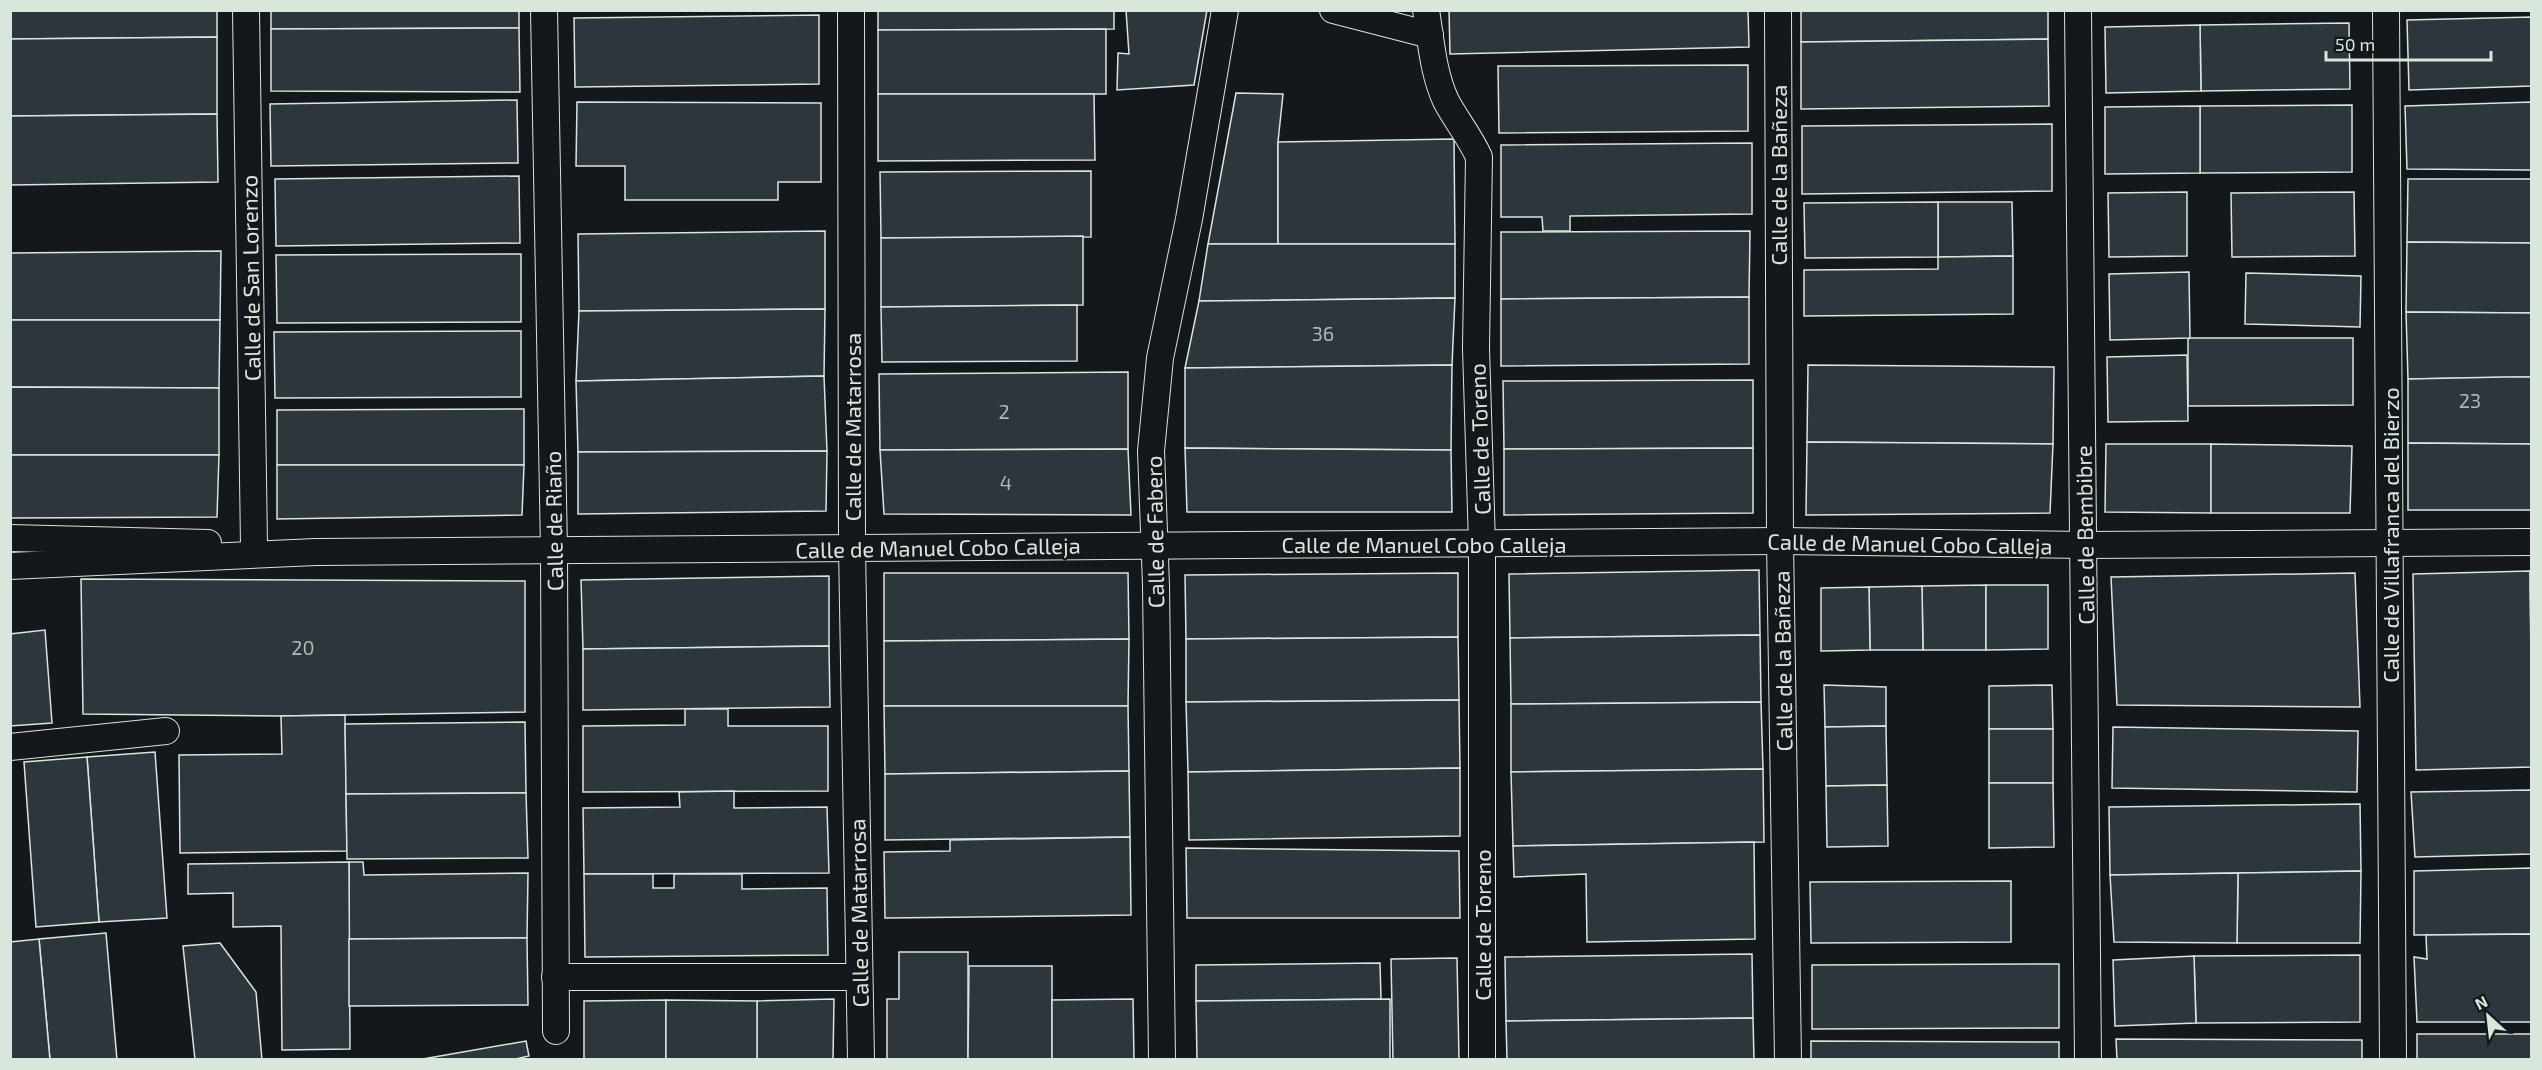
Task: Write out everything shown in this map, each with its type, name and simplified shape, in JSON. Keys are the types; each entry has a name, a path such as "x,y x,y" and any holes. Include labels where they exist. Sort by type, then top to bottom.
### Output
{"street":[{"name":"Calle de San Lorenzo","path":"246,10 254,545"},
{"name":"Calle de Riaño","path":"544,10 554,551 556,1031"},
{"name":"Calle de Matarrosa","path":"851,10 852,549 861,1059"},
{"name":"Calle de Fabero","path":"1162,1059 1155,545 1151,451 1160,358 1189,219 1225,10"},
{"path":"1333,10 1428,23"},
{"name":"Calle de la Bañeza","path":"1778,10 1780,541 1788,1059"},
{"name":"Calle de Bembibre","path":"2078,10 2088,1059"},
{"name":"Calle de Villafranca del Bierzo","path":"2386,10 2393,1059"},
{"name":"Calle de Toreno","path":"1428,23 1435,67 1446,101 1472,140 1479,157 1476,348 1482,544 1482,1059"},
{"name":"Calle de Manuel Cobo Calleja","path":"10,538 170,541 254,545 316,552"},
{"name":"Calle de Manuel Cobo Calleja","path":"10,566 316,552 1780,541 2084,545 2532,542"},
{"path":"10,747 166,731"},
{"path":"555,977 859,977"}],"building":[{"path":"10,10 217,10 217,37 10,39"},
{"path":"271,10 519,10 519,28 271,29"},
{"path":"878,10 1114,10 1114,29 878,30"},
{"path":"1126,10 1207,10 1194,85 1117,90 1118,53 1129,54"},
{"path":"1449,10 1748,10 1749,47 1450,54"},
{"path":"1801,10 2048,10 2048,39 1801,42"},
{"path":"819,15 819,84 575,87 574,18"},
{"path":"2532,17 2532,86 2409,90 2407,20"},
{"path":"2349,23 2350,89 2201,91 2200,25"},
{"path":"2200,25 2201,91 2106,93 2105,27"},
{"path":"519,28 520,92 271,91 271,29"},
{"path":"1106,29 1106,94 878,94 878,30"},
{"path":"217,37 217,114 10,116 10,39"},
{"path":"2048,39 2049,106 1801,109 1801,42"},
{"path":"1748,65 1748,131 1499,133 1498,66"},
{"path":"1236,93 1283,94 1278,142 1278,244 1208,244"},
{"path":"878,94 1094,94 1095,160 878,161"},
{"path":"517,100 518,163 271,166 270,104"},
{"path":"577,102 821,103 821,182 778,182 778,200 625,200 625,166 576,166"},
{"path":"2532,102 2532,170 2407,169 2405,106"},
{"path":"2352,105 2352,172 2200,173 2200,106"},
{"path":"2200,106 2200,173 2105,174 2105,107"},
{"path":"217,114 218,182 10,185 10,116"},
{"path":"2052,124 2052,191 1802,194 1802,126"},
{"path":"1454,139 1455,244 1278,244 1278,142"},
{"path":"1752,143 1752,214 1570,216 1570,231 1543,231 1542,217 1501,217 1501,145"},
{"path":"1091,171 1091,237 881,238 880,172"},
{"path":"519,176 520,243 276,246 275,179"},
{"path":"2408,179 2532,179 2532,243 2407,242"},
{"path":"2187,192 2187,256 2109,257 2108,193"},
{"path":"2354,192 2355,256 2232,257 2231,193"},
{"path":"1938,202 2012,202 2013,256 1938,257"},
{"path":"1938,202 1938,257 1805,258 1804,203"},
{"path":"825,231 825,309 579,311 578,234"},
{"path":"1750,231 1749,297 1501,299 1501,232"},
{"path":"1083,236 1083,305 881,307 881,238"},
{"path":"2407,242 2532,243 2532,313 2406,312"},
{"path":"1208,244 1455,244 1455,298 1199,301"},
{"path":"221,251 220,320 10,320 10,253"},
{"path":"521,254 521,322 277,323 276,255"},
{"path":"2013,256 2013,314 1804,316 1804,270 1938,269 1938,257"},
{"path":"2189,272 2190,338 2110,340 2109,274"},
{"path":"2246,273 2361,276 2360,327 2245,324"},
{"path":"1749,297 1749,364 1501,366 1501,299"},
{"path":"1455,298 1452,365 1185,368 1199,301"},
{"path":"1077,305 1077,361 882,362 881,307"},
{"path":"825,309 824,376 576,381 579,311"},
{"path":"2406,312 2532,313 2532,377 2408,379"},
{"path":"10,320 220,320 219,388 10,387"},
{"path":"521,331 521,397 275,398 274,332"},
{"path":"2353,338 2353,405 2188,406 2188,339"},
{"path":"2187,355 2188,421 2108,422 2107,357"},
{"path":"1452,365 1451,450 1185,448 1185,368"},
{"path":"1808,365 2054,367 2053,444 1807,442"},
{"path":"1128,372 1128,449 880,450 879,374"},
{"path":"824,376 827,451 578,452 576,381"},
{"path":"2532,377 2532,444 2408,443 2408,379"},
{"path":"1753,380 1753,448 1504,449 1503,381"},
{"path":"10,387 219,388 219,455 10,455"},
{"path":"524,409 524,465 277,465 277,410"},
{"path":"1807,442 2053,444 2050,513 1806,515"},
{"path":"2408,443 2532,444 2532,510 2408,510"},
{"path":"2106,444 2211,444 2211,513 2105,512"},
{"path":"2211,444 2352,446 2350,513 2211,513"},
{"path":"1185,448 1451,450 1452,512 1187,512"},
{"path":"1753,448 1753,513 1504,515 1504,449"},
{"path":"1128,449 1131,515 884,514 880,450"},
{"path":"827,451 826,511 578,514 578,452"},
{"path":"10,455 219,455 217,517 10,518"},
{"path":"277,465 524,465 522,515 277,519"},
{"path":"1759,570 1760,635 1510,638 1509,574"},
{"path":"2530,571 2532,767 2416,770 2413,574"},
{"path":"2530,571 2532,571 2532,641 2531,641"},
{"path":"884,573 1128,573 1129,639 884,641"},
{"path":"1458,573 1458,637 1186,639 1185,575"},
{"path":"2355,573 2360,707 2117,705 2111,577"},
{"path":"829,576 829,646 583,649 581,580"},
{"path":"81,579 525,581 525,712 281,716 83,714"},
{"path":"1986,585 1986,650 1923,650 1922,586"},
{"path":"1986,585 2048,585 2048,649 1986,650"},
{"path":"1922,586 1923,650 1870,650 1869,587"},
{"path":"1869,587 1870,650 1821,651 1821,588"},
{"path":"45,630 52,723 10,726 10,634"},
{"path":"1760,635 1761,702 1511,704 1510,638"},
{"path":"1458,637 1459,700 1186,702 1186,639"},
{"path":"1129,639 1128,706 884,706 884,641"},
{"path":"829,646 830,707 583,710 583,649"},
{"path":"1824,685 1886,687 1886,726 1825,727"},
{"path":"2052,685 2053,729 1989,729 1989,686"},
{"path":"1459,700 1460,768 1188,772 1186,702"},
{"path":"1761,702 1763,769 1511,772 1511,704"},
{"path":"884,706 1128,706 1129,771 885,774"},
{"path":"685,709 728,709 728,726 828,726 828,791 583,792 583,726 685,725"},
{"path":"345,715 347,851 180,853 179,755 282,754 281,716"},
{"path":"525,722 526,793 346,794 345,724"},
{"path":"1886,726 1887,785 1826,786 1825,727"},
{"path":"2113,727 2358,731 2357,792 2112,788"},
{"path":"1989,729 2053,729 2053,783 1989,783"},
{"path":"155,752 167,918 99,922 87,757"},
{"path":"87,757 99,922 36,927 24,762"},
{"path":"1460,768 1460,836 1189,840 1188,772"},
{"path":"1763,769 1764,842 1513,846 1511,772"},
{"path":"1129,771 1130,837 885,840 885,774"},
{"path":"1989,783 2053,783 2054,847 1989,848"},
{"path":"1887,785 1888,846 1827,847 1826,786"},
{"path":"2532,790 2532,854 2415,857 2411,792"},
{"path":"734,791 734,808 827,807 829,873 584,874 583,808 680,807 679,792"},
{"path":"526,793 528,858 347,859 346,794"},
{"path":"2360,804 2361,871 2110,875 2109,807"},
{"path":"1130,837 1131,915 885,918 884,852 950,851 950,840"},
{"path":"1754,842 1755,939 1587,942 1586,874 1514,877 1513,846"},
{"path":"1186,848 1459,851 1460,918 1187,918"},
{"path":"349,862 363,862 364,875 528,873 527,938 349,939"},
{"path":"349,862 350,1049 282,1050 281,926 233,927 233,893 188,894 188,864"},
{"path":"2532,868 2532,934 2414,935 2414,871"},
{"path":"2361,871 2360,943 2237,943 2238,873"},
{"path":"2238,873 2237,943 2114,942 2110,875"},
{"path":"584,874 653,874 653,888 674,888 674,874 742,874 742,889 827,888 828,955 585,957"},
{"path":"2011,881 2011,942 1811,943 1810,882"},
{"path":"106,933 117,1060 50,1060 39,939"},
{"path":"2532,934 2532,1022 2417,1022 2414,957 2427,959 2426,935"},
{"path":"527,938 528,1005 349,1006 349,939"},
{"path":"39,939 50,1060 10,1060 10,942"},
{"path":"220,943 256,992 262,1060 195,1060 183,946"},
{"path":"899,952 968,952 968,1060 887,1060 887,999 899,999"},
{"path":"1752,954 1753,1018 1506,1021 1505,957"},
{"path":"2360,955 2360,1022 2196,1023 2194,956"},
{"path":"2194,956 2196,1023 2115,1026 2113,960"},
{"path":"1457,958 1459,1060 1393,1060 1391,959"},
{"path":"1380,963 1381,999 1196,1001 1196,965"},
{"path":"2059,964 2059,1028 1812,1029 1812,965"},
{"path":"969,966 1052,966 1052,1060 968,1060"},
{"path":"834,999 833,1060 757,1060 757,1001"},
{"path":"1133,999 1134,1060 1052,1060 1052,1000"},
{"path":"1390,999 1390,1060 1197,1060 1196,1001"},
{"path":"666,1000 666,1060 584,1060 584,1001"},
{"path":"666,1000 757,1001 757,1060 666,1060"},
{"path":"1753,1018 1754,1060 1507,1060 1506,1021"},
{"path":"2417,1034 2532,1034 2532,1060 2417,1060"},
{"path":"2116,1039 2362,1040 2362,1060 2117,1060"},
{"path":"526,1041 529,1056 511,1060 417,1060"},
{"path":"1811,1041 2059,1042 2059,1060 1811,1060"}]}
